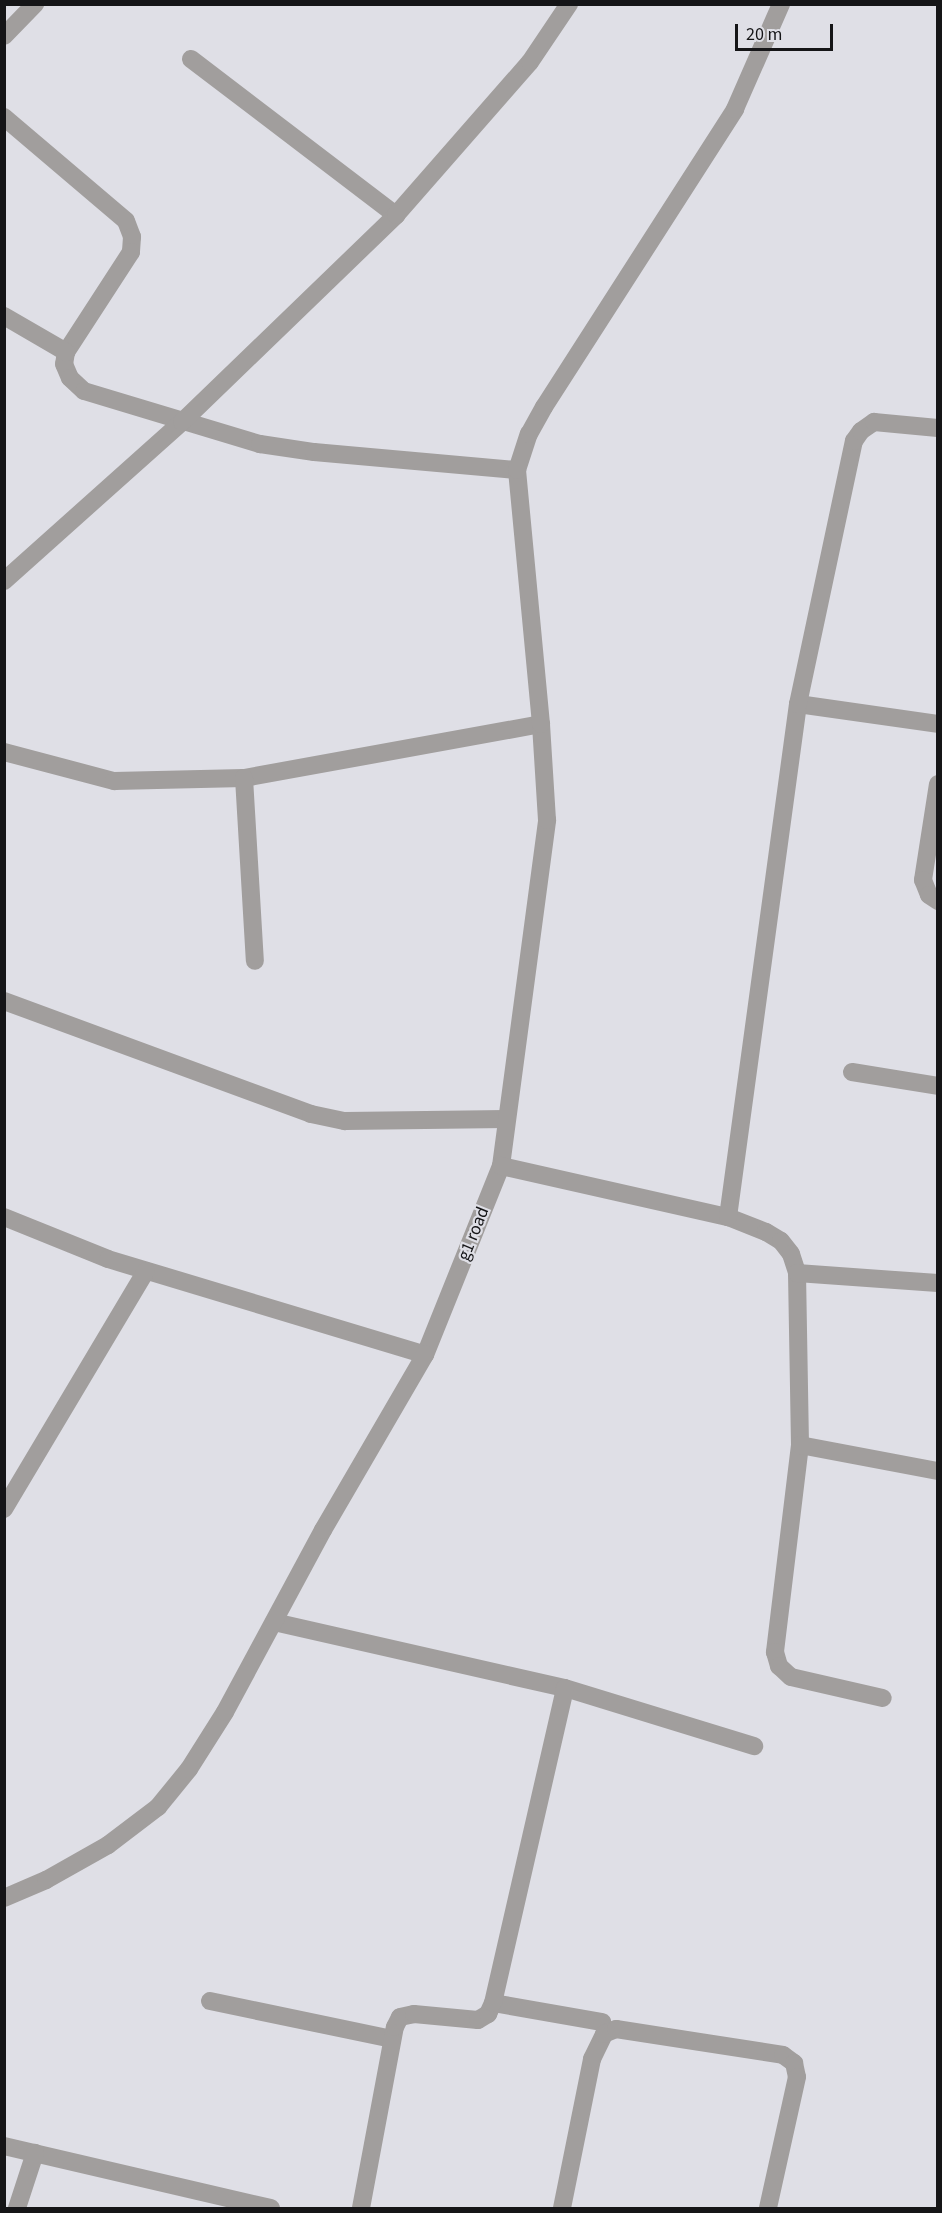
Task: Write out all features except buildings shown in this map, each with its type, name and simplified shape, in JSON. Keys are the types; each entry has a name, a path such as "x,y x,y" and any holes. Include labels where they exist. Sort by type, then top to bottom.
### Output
{"street":[{"path":"4,36 35,4"},
{"path":"4,581 182,422 396,214 530,62 569,4"},
{"path":"4,117 126,221 132,237 131,252 66,352 64,364 70,378 84,392 260,444 314,452 517,470 529,434 544,407 735,109 781,4"},
{"path":"191,59 396,214"},
{"path":"4,316 66,352"},
{"path":"728,1217 798,704 854,441 861,431 874,422 938,428"},
{"name":"g1 road","path":"4,1898 46,1880 108,1845 158,1807 195,1759 274,1622 323,1530 426,1355 501,1166 547,820 542,724 517,470"},
{"path":"798,704 938,723"},
{"path":"4,752 114,781 244,778 542,724"},
{"path":"244,778 255,961"},
{"path":"938,784 923,880 929,895 938,901"},
{"path":"4,1001 310,1114 345,1121 506,1119"},
{"path":"852,1072 938,1086"},
{"path":"501,1166 728,1217 781,1241 791,1254 797,1273 800,1445 775,1652 779,1666 791,1677 883,1698"},
{"path":"4,1216 108,1259 426,1355"},
{"path":"4,1509 146,1271"},
{"path":"797,1273 938,1283"},
{"path":"800,1445 938,1471"},
{"path":"274,1622 565,1688 754,1746"},
{"path":"361,2208 392,2039 400,2017 414,2014 478,2020 488,2014 494,2003 565,1688"},
{"path":"210,2001 392,2039"},
{"path":"494,2003 602,2022"},
{"path":"562,2208 592,2059 604,2034 616,2029 783,2055 794,2063 797,2077 768,2208"},
{"path":"4,2146 270,2208"},
{"path":"17,2208 35,2153"}]}
